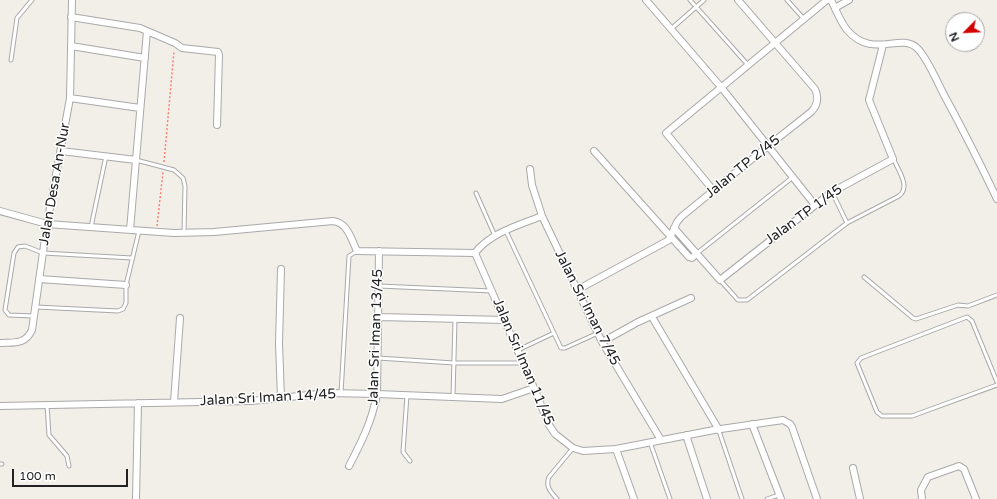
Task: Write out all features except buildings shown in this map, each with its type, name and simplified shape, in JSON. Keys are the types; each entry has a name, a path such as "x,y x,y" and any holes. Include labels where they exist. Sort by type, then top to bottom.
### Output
{"street":[{"name":"Jalan Desa An-Nur","path":"0,343 22,342 32,330 47,224 70,98 72,0"},
{"path":"646,0 721,87 815,205"},
{"path":"738,0 775,42"},
{"path":"713,190 666,133 827,0"},
{"path":"831,0 846,28 857,38 871,45 906,42 918,50 938,82 997,199"},
{"path":"835,8 849,0"},
{"path":"71,17 140,28 175,43 182,48 216,52 219,54 217,125"},
{"path":"130,230 147,31"},
{"name":"Jalan TP 2/45","path":"671,238 677,222 681,218 713,190 811,112 816,106 817,99 814,89 775,42"},
{"path":"883,45 869,100 893,159"},
{"path":"71,46 145,58"},
{"path":"70,98 140,108"},
{"path":"61,151 136,160"},
{"path":"594,151 690,258 696,254"},
{"name":"Jalan TP 1/45","path":"720,280 832,192 893,159"},
{"name":"Jalan Sri Iman 7/45","path":"530,169 532,185 542,216 602,342 661,440"},
{"path":"0,211 47,224 184,233 214,232 333,221 342,223 346,227 357,251 474,253 484,242 495,236 542,216"},
{"path":"674,228 720,280"},
{"path":"578,290 671,238"},
{"name":"Jalan Sri Iman 13/45","path":"350,466 369,426 373,415 377,394 379,251"},
{"name":"Jalan Sri Iman 11/45","path":"474,253 505,320 549,425 555,434 573,448 583,451 616,450 686,435 783,420 790,424 817,499"},
{"path":"281,269 279,343 281,398"},
{"path":"39,279 126,285"},
{"path":"602,342 638,322 652,317 691,298"},
{"path":"652,317 719,430"},
{"path":"174,402 180,318"},
{"path":"379,318 505,320"},
{"name":"Jalan Sri Iman 14/45","path":"0,406 251,401 328,393 502,399 534,388"},
{"path":"136,499 138,403"},
{"path":"752,424 780,497"},
{"path":"686,435 707,499"},
{"path":"616,450 634,499"},
{"path":"922,499 921,490 928,478 959,466 964,470 976,499"},
{"path":"853,468 860,499"}],"lane":[{"path":"11,60 17,18 32,0"},
{"path":"690,0 748,65"},
{"path":"671,30 704,0"},
{"path":"787,0 804,19"},
{"path":"91,227 106,156"},
{"path":"720,280 738,300 747,300 847,223 899,196 904,192 904,182 893,159"},
{"path":"136,160 164,166 178,172 185,182 184,233"},
{"path":"696,254 793,177"},
{"path":"832,192 847,223"},
{"path":"476,193 495,236"},
{"path":"35,307 121,310 126,303 126,285 139,231"},
{"path":"506,231 560,347 563,349 598,333"},
{"path":"34,316 9,315 6,313 5,306 16,250 18,247 25,246 43,253 132,258"},
{"path":"341,393 349,256 357,251"},
{"path":"864,277 916,320 958,305 968,306 997,295"},
{"path":"379,286 492,291"},
{"path":"997,382 972,321 966,317 861,358 857,363 877,412 882,416 912,416 997,385"},
{"path":"453,397 455,319"},
{"path":"518,350 554,333"},
{"path":"378,358 454,363 524,364"},
{"path":"407,395 403,452 410,461"},
{"path":"47,404 49,435 67,456 69,466"},
{"path":"719,430 742,499"},
{"path":"650,442 670,499"},
{"path":"557,499 549,490 549,476 573,448"},
{"path":"767,499 780,497"}],"path":[{"path":"157,232 175,43"}]}
